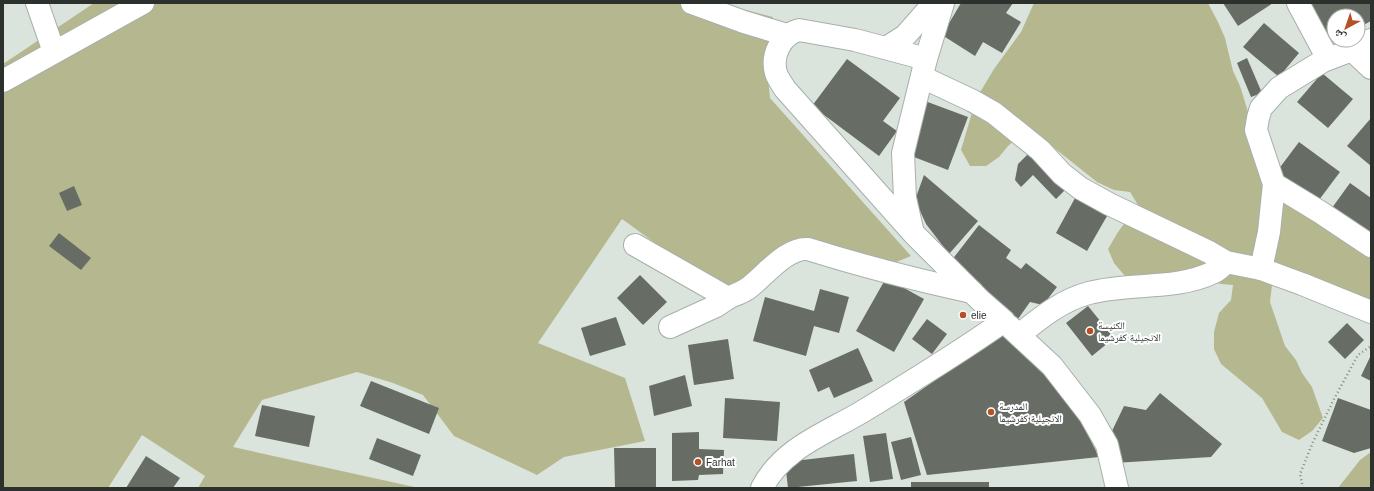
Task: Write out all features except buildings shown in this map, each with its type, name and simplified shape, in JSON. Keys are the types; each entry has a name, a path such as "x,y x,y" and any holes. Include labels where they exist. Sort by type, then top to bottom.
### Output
{"street":[{"path":"37,3 54,52"},
{"path":"3,81 144,3"},
{"path":"692,3 744,22 787,35"},
{"path":"886,48 904,36 934,3"},
{"path":"914,234 905,198 902,153 943,3"},
{"path":"1298,3 1328,59"},
{"path":"1117,488 1107,445 1090,415 1052,366 972,292 914,234 785,89 776,72 774,63 776,52 787,35 799,30 855,40 886,48 924,68 973,101 994,113 1040,150 1062,174 1080,188 1108,204 1209,252 1226,262 1261,269 1371,312"},
{"path":"1261,269 1269,232 1274,184 1256,130 1261,108 1279,88 1328,59 1355,48"},
{"path":"1363,48 1371,68"},
{"path":"861,173 878,177 888,176 896,172 902,165"},
{"path":"1274,184 1371,246"},
{"path":"635,245 728,298"},
{"path":"670,327 716,306 728,298 747,289 783,258 802,248 860,265 972,292"},
{"path":"762,488 777,465 792,452 859,413 983,336 1041,318 1064,302 1089,293 1119,287 1170,283 1196,278 1216,271 1226,262"}],"path":[{"path":"1302,488 1300,474 1325,417 1358,355 1371,346"}],"green space":[{"path":"94,3 719,3 773,17 766,58 770,98 911,256 894,263 805,242 728,296 622,219 538,343 625,378 645,441 564,457 537,475 454,436 423,395 393,383 357,372 262,400 233,447 419,488 198,488 205,476 142,435 108,488 3,488 3,64"},
{"path":"1034,3 1208,3 1225,38 1233,71 1240,86 1249,115 1251,148 1371,255 1371,311 1272,285 1270,302 1285,346 1296,360 1302,373 1312,387 1323,418 1312,431 1299,440 1282,432 1262,398 1221,364 1214,349 1214,332 1219,313 1231,300 1233,285 1168,274 1125,276 1114,263 1108,249 1118,232 1138,205 1130,192 1114,190 1097,182 1053,147 1023,133 1008,146 999,157 986,166 970,166 961,150 976,99 994,69 1021,32"},
{"path":"1371,452 1371,488 1338,488 1360,460"}],"place":[{"name":"elie","path":"963,315"},
{"name":"الكنيسة الانجيلية كفرشيما","path":"1090,331"},
{"name":"المدرسة الانجيلية كفرشيما","path":"991,412"},
{"name":"Farhat","path":"698,462"}]}
